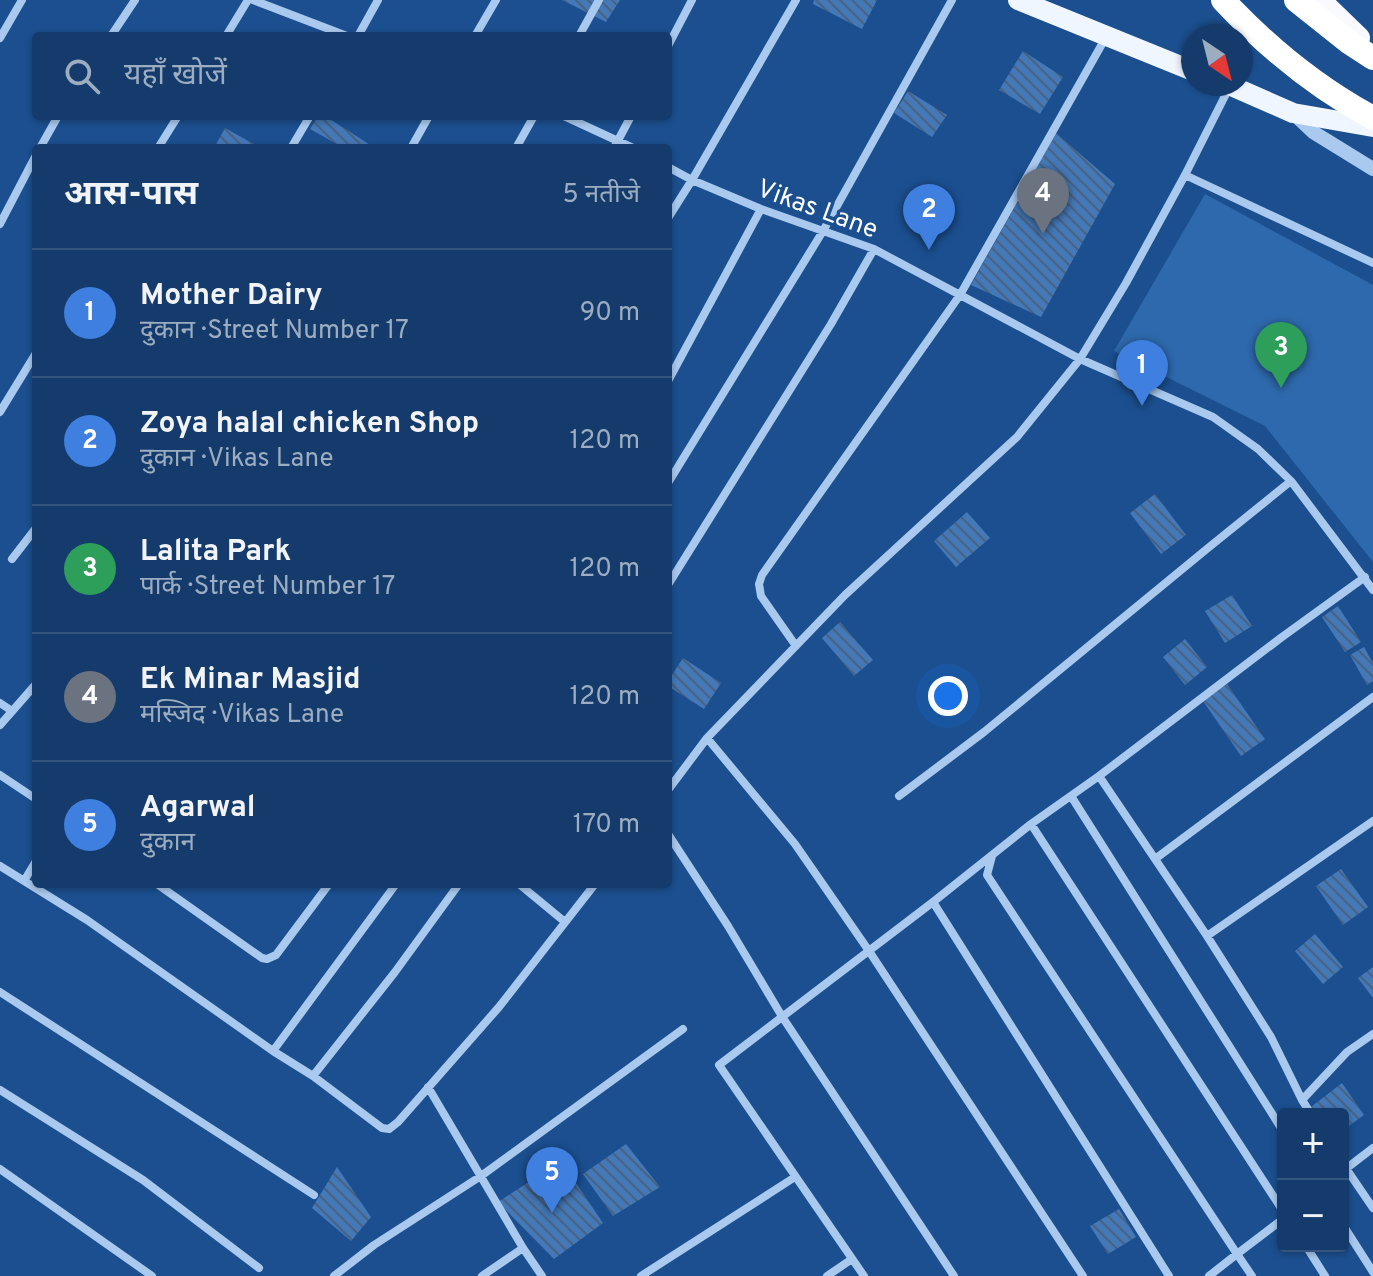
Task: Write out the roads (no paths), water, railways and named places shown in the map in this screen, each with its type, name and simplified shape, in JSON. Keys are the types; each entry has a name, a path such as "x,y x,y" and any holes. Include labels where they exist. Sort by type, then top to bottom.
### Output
{"highway":[{"path":"1223,0 1296,67 1373,118"},
{"path":"1296,0 1350,43 1373,55"},
{"path":"1320,0 1373,55"}],"main road":[{"path":"1018,0 1181,66"},
{"path":"1253,96 1293,113 1373,127"}],"street":[{"path":"0,38 22,0"},
{"path":"114,32 135,0"},
{"path":"229,32 250,0 336,32"},
{"path":"360,32 378,0"},
{"path":"477,32 496,0"},
{"path":"581,32 599,0"},
{"path":"672,38 692,0"},
{"path":"672,212 796,0"},
{"path":"672,476 823,231 952,0"},
{"path":"796,646 761,596 759,584 762,575 960,295 1107,36"},
{"path":"672,785 707,738 845,595 1017,437 1080,359 1185,175 1223,96"},
{"path":"1293,113 1313,132 1373,169"},
{"path":"42,144 56,120"},
{"path":"160,144 176,120"},
{"path":"293,144 308,120"},
{"path":"413,144 427,120"},
{"path":"518,144 532,120"},
{"path":"571,120 616,144 629,120"},
{"path":"0,224 32,163"},
{"name":"Vikas Lane","path":"672,169 761,209 874,249 1080,359 1213,417 1258,449 1291,481 1373,590"},
{"path":"1185,175 1373,263"},
{"path":"672,374 761,209"},
{"path":"672,579 823,337 874,249"},
{"path":"0,412 32,360"},
{"path":"899,796 984,732 1291,481"},
{"path":"12,559 32,533"},
{"path":"864,1276 719,1065 1031,824 1365,577"},
{"path":"0,725 32,688"},
{"path":"1155,859 1373,697"},
{"path":"0,703 12,711"},
{"path":"707,738 795,844 1083,1276"},
{"path":"0,775 32,796"},
{"path":"1099,776 1271,1037 1307,1108"},
{"path":"1071,796 1277,1122"},
{"path":"1207,936 1373,821"},
{"path":"1031,824 1277,1202"},
{"path":"672,840 783,1018 954,1276"},
{"path":"993,854 987,875 1252,1276"},
{"path":"0,866 32,886"},
{"path":"24,881 32,868"},
{"path":"35,888 87,920 313,1076 382,1128 389,1129 499,1007 592,888"},
{"path":"163,888 262,958 276,955 326,888"},
{"path":"273,1051 393,888"},
{"path":"313,1076 456,888"},
{"path":"524,888 565,922"},
{"path":"933,902 1169,1276"},
{"path":"0,992 314,1195"},
{"path":"334,1276 374,1245 481,1176 683,1029"},
{"path":"1302,1100 1347,1052 1373,1034"},
{"path":"428,1087 542,1276"},
{"path":"0,1090 143,1180 259,1268"},
{"path":"1349,1165 1373,1148"},
{"path":"0,1169 152,1276"},
{"path":"1349,1175 1373,1208"},
{"path":"641,1276 795,1177"},
{"path":"1209,1276 1277,1224"},
{"path":"1349,1234 1373,1272"},
{"path":"482,1276 523,1248"},
{"path":"1310,1252 1325,1276"},
{"path":"827,1276 852,1259"}],"place":[{"name":"Ek Minar Masjid","path":"1043,234"},
{"name":"Zoya halal chicken Shop","path":"929,250"},
{"name":"Lalita Park","path":"1281,388"},
{"name":"Mother Dairy","path":"1142,406"},
{"name":"Agarwal","path":"552,1213"}]}
